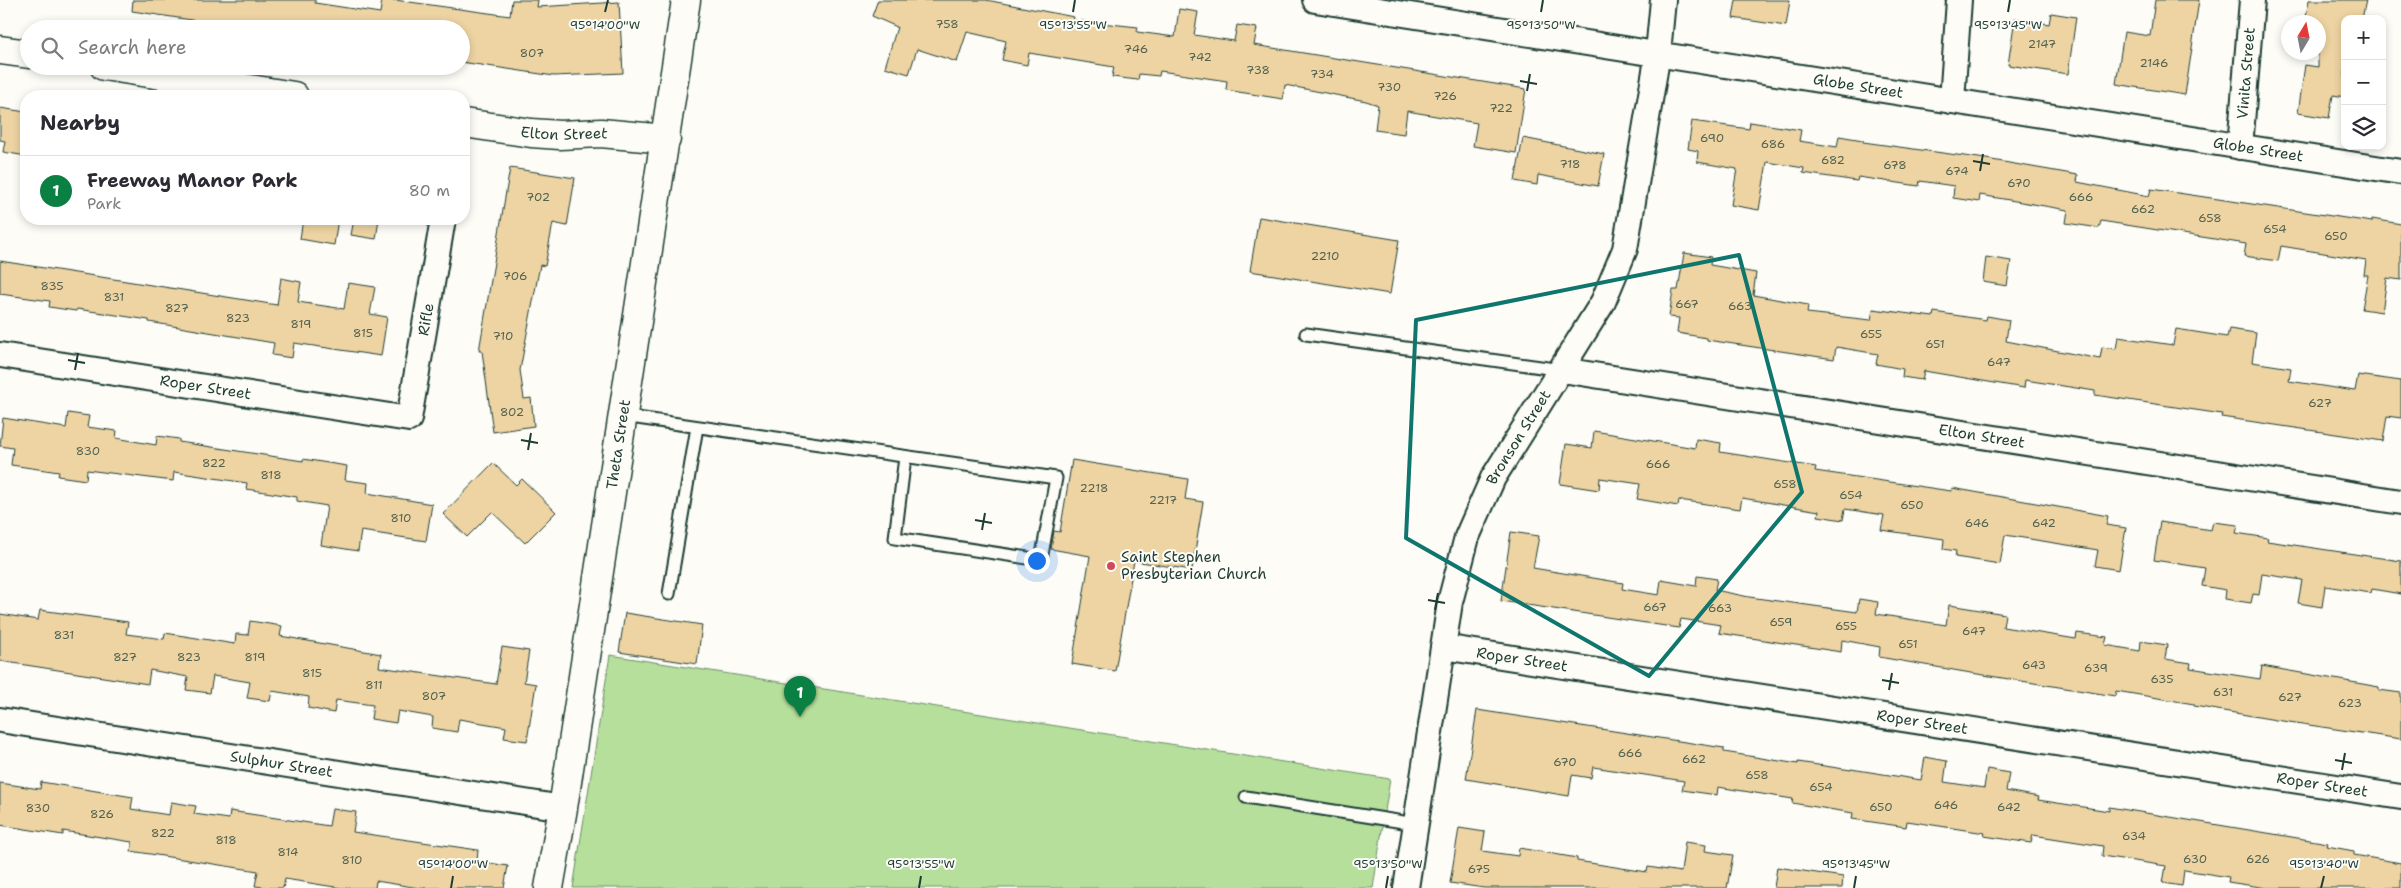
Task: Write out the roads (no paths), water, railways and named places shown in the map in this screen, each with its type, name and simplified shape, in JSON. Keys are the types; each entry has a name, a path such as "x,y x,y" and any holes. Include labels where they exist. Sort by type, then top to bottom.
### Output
{"street":[{"name":"Theta Street","path":"549,888 563,808 686,0"},
{"name":"Globe Street","path":"1315,0 1345,2 2401,172"},
{"name":"Bronson Street","path":"1406,888 1450,602 1467,537 1494,478 1602,302 1625,249 1658,53 1663,0"},
{"path":"1952,101 1958,0"},
{"name":"Vinita Street","path":"2240,147 2252,0"},
{"path":"0,50 20,53"},
{"path":"161,75 256,90"},
{"name":"Elton Street","path":"470,124 560,135 602,133 666,139"},
{"name":"Rifle","path":"409,419 442,225"},
{"name":"Roper Street","path":"0,355 409,419"},
{"name":"Elton Street","path":"1562,370 2401,502"},
{"name":"Roper Street","path":"1443,647 2401,797"},
{"name":"Sulphur Street","path":"0,720 563,808"}],"lane":[{"path":"1306,334 1562,370"},
{"path":"623,416 1056,478 1041,560 895,538 905,457"},
{"path":"669,594 697,427"},
{"path":"1246,797 1416,824"}],"place":[{"name":"Saint Stephen Presbyterian Church","path":"1111,566"},
{"name":"Freeway Manor Park","path":"800,717"}]}
